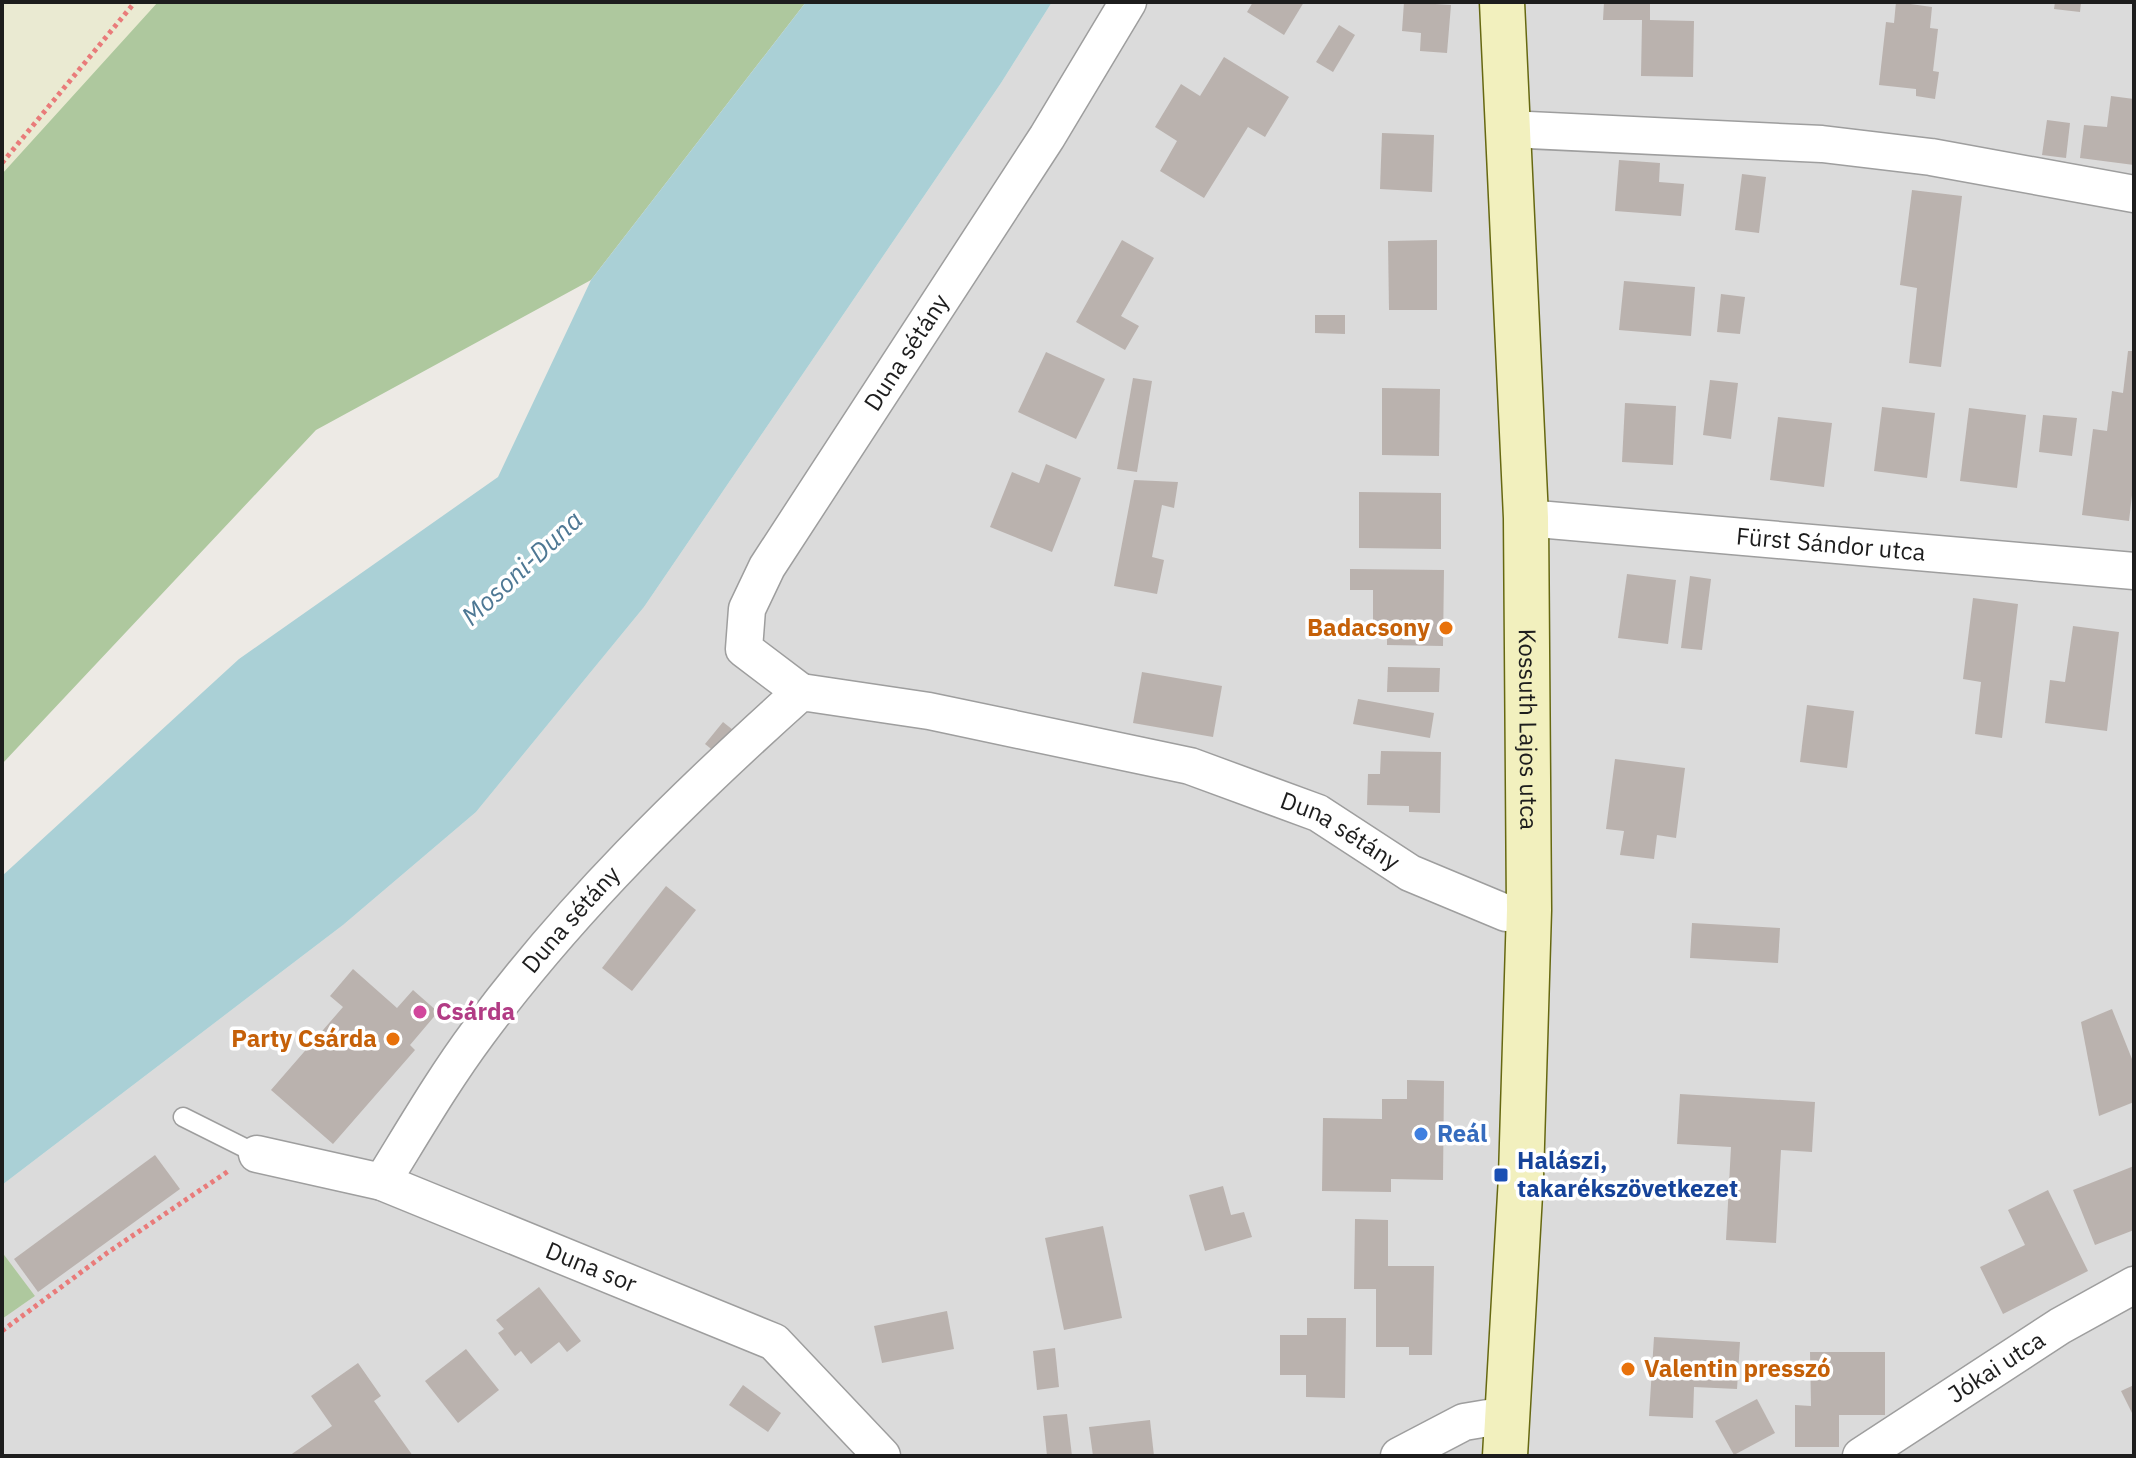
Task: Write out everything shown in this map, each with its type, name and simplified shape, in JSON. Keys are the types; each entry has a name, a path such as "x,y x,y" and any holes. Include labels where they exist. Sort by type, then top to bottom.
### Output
{"main road":[{"name":"Kossuth Lajos utca","path":"1502,2 1498,122 1519,541 1529,910 1521,1177 1506,1436"}],"street":[{"name":"Duna sétány","path":"1128,2 1047,137 767,567 747,609 744,649 801,692 929,711 1190,766 1318,813 1410,873 1506,913 1529,910"},
{"path":"1498,122 1822,144 1931,157 2134,194"},
{"name":"Fürst Sándor utca","path":"1519,541 2134,571"},
{"name":"Duna sétány","path":"382,1182 477,1033 582,908 718,767 801,692"},
{"name":"Duna sor","path":"257,1154 382,1182 774,1342 882,1456"},
{"name":"Jókai utca","path":"1861,1456 2060,1326 2134,1285"},
{"path":"1399,1456 1464,1422 1506,1436"}],"lane":[{"path":"183,1117 257,1154"}],"path":[{"path":"2,163 135,2"},
{"path":"2,1331 141,1229 257,1154"}],"shaded area":[{"path":"1052,2 2134,2 2134,1456 2,1456 2,1319 35,1296 2,1252 2,1185 343,925 476,812 644,607 1001,83"}],"green space":[{"path":"2,2 158,2 2,201"},
{"path":"158,2 806,2 591,280 316,430 2,764 2,174"},
{"path":"2,1252 35,1296 2,1319"}],"water":[{"name":"Mosoni-Duna","path":"806,2 1052,2 1001,83 644,607 476,812 343,925 2,1185 2,876 239,659 498,477 591,280"}],"building":[{"path":"1253,2 1304,2 1284,35 1247,12"},
{"path":"1404,2 1451,5 1447,53 1420,51 1421,33 1402,31"},
{"path":"1604,2 1650,2 1650,20 1694,21 1693,77 1641,76 1642,20 1603,20"},
{"path":"1896,2 1932,7 1930,28 1938,29 1933,71 1939,72 1935,99 1916,96 1916,89 1879,85 1886,22 1894,23"},
{"path":"2055,2 2081,2 2080,12 2054,9"},
{"path":"1339,25 1355,35 1333,72 1316,62"},
{"path":"1224,57 1289,97 1265,137 1248,127 1204,198 1160,171 1177,141 1155,127 1181,84 1200,96"},
{"path":"2111,96 2134,99 2134,165 2080,158 2084,125 2107,127"},
{"path":"2047,120 2070,123 2066,158 2042,155"},
{"path":"1382,133 1434,135 1432,192 1380,189"},
{"path":"1619,160 1660,163 1659,182 1684,184 1681,216 1615,211"},
{"path":"1742,174 1766,177 1759,233 1735,230"},
{"path":"1912,190 1962,196 1941,367 1909,363 1917,288 1900,285"},
{"path":"1122,240 1154,258 1121,316 1139,326 1125,350 1076,322"},
{"path":"1437,240 1437,310 1389,310 1388,241"},
{"path":"1624,281 1695,287 1691,336 1619,330"},
{"path":"1721,294 1745,297 1740,334 1717,332"},
{"path":"1315,315 1345,315 1345,334 1315,333"},
{"path":"2128,351 2134,351 2134,478 2129,521 2082,515 2093,429 2107,431 2112,391 2123,393"},
{"path":"1046,352 1105,379 1076,439 1018,412"},
{"path":"1133,378 1152,381 1137,472 1117,469"},
{"path":"1710,380 1738,383 1731,439 1703,435"},
{"path":"1382,388 1440,389 1439,456 1382,455"},
{"path":"1625,403 1676,406 1673,465 1622,462"},
{"path":"1882,407 1935,413 1927,478 1874,471"},
{"path":"1969,408 2026,415 2017,488 1960,481"},
{"path":"2043,415 2077,418 2072,456 2039,452"},
{"path":"1778,417 1832,423 1824,487 1770,480"},
{"path":"1046,464 1081,478 1052,552 990,527 1012,472 1039,483"},
{"path":"1134,480 1178,482 1174,508 1162,505 1152,557 1164,560 1157,594 1114,586"},
{"path":"1359,492 1441,493 1441,549 1359,548"},
{"path":"1350,569 1444,570 1443,646 1387,645 1387,636 1373,636 1373,590 1350,590"},
{"path":"1627,574 1676,580 1668,644 1618,638"},
{"path":"1690,576 1711,579 1702,650 1681,648"},
{"path":"1973,598 2018,604 2002,738 1975,734 1981,682 1963,679"},
{"path":"2073,626 2119,632 2107,731 2045,723 2050,680 2065,682"},
{"path":"1388,667 1440,668 1439,692 1387,692"},
{"path":"1142,672 1222,686 1213,737 1133,723"},
{"path":"1358,699 1434,713 1430,738 1353,724"},
{"path":"1807,705 1854,711 1847,768 1800,762"},
{"path":"723,722 733,730 715,752 705,744"},
{"path":"1381,751 1441,752 1440,813 1409,812 1409,806 1367,805 1368,774 1380,774"},
{"path":"1615,759 1685,768 1676,838 1657,835 1654,859 1620,855 1624,831 1606,829"},
{"path":"666,886 696,910 632,991 602,968"},
{"path":"1692,923 1780,928 1778,963 1690,958"},
{"path":"353,969 397,1008 413,990 438,1012 410,1045 415,1050 333,1144 271,1090 343,1007 330,996"},
{"path":"2112,1009 2134,1064 2134,1102 2099,1116 2081,1022"},
{"path":"1407,1080 1444,1081 1443,1180 1391,1179 1391,1192 1322,1191 1323,1118 1382,1119 1382,1099 1407,1099"},
{"path":"1680,1094 1815,1102 1812,1152 1781,1150 1776,1243 1726,1240 1731,1147 1677,1144"},
{"path":"155,1155 180,1189 38,1292 14,1259"},
{"path":"2134,1166 2134,1230 2095,1245 2073,1190"},
{"path":"1223,1186 1231,1215 1244,1212 1252,1237 1205,1251 1189,1195"},
{"path":"2048,1190 2088,1271 2003,1314 1980,1267 2025,1245 2008,1210"},
{"path":"1355,1219 1388,1220 1388,1266 1434,1266 1432,1355 1409,1355 1409,1347 1376,1347 1376,1289 1354,1289"},
{"path":"1103,1226 1122,1318 1064,1330 1045,1238"},
{"path":"539,1287 581,1341 567,1352 559,1342 531,1364 521,1351 515,1356 498,1333 504,1329 496,1320"},
{"path":"947,1311 954,1349 882,1363 874,1326"},
{"path":"1307,1318 1346,1318 1345,1398 1306,1397 1306,1375 1280,1375 1280,1335 1307,1335"},
{"path":"1654,1337 1740,1342 1737,1389 1694,1387 1693,1418 1649,1416"},
{"path":"1055,1348 1059,1387 1037,1390 1033,1351"},
{"path":"466,1349 499,1390 458,1423 425,1381"},
{"path":"1810,1352 1885,1352 1885,1415 1839,1415 1839,1447 1795,1447 1795,1405 1811,1406"},
{"path":"358,1363 381,1396 374,1401 413,1456 289,1456 332,1426 311,1396"},
{"path":"743,1385 781,1413 768,1432 729,1405"},
{"path":"2134,1385 2134,1417 2121,1391"},
{"path":"1757,1399 1775,1433 1734,1455 1715,1421"},
{"path":"1067,1414 1072,1456 1047,1456 1043,1416"},
{"path":"1150,1420 1154,1456 1093,1456 1089,1427"}],"place":[{"name":"Badacsony","path":"1446,628"},
{"name":"Csárda","path":"420,1012"},
{"name":"Party Csárda","path":"393,1039"},
{"name":"Reál","path":"1421,1134"},
{"name":"Halászi, takarékszövetkezet","path":"1501,1175"},
{"name":"Valentin presszó","path":"1628,1369"}]}
